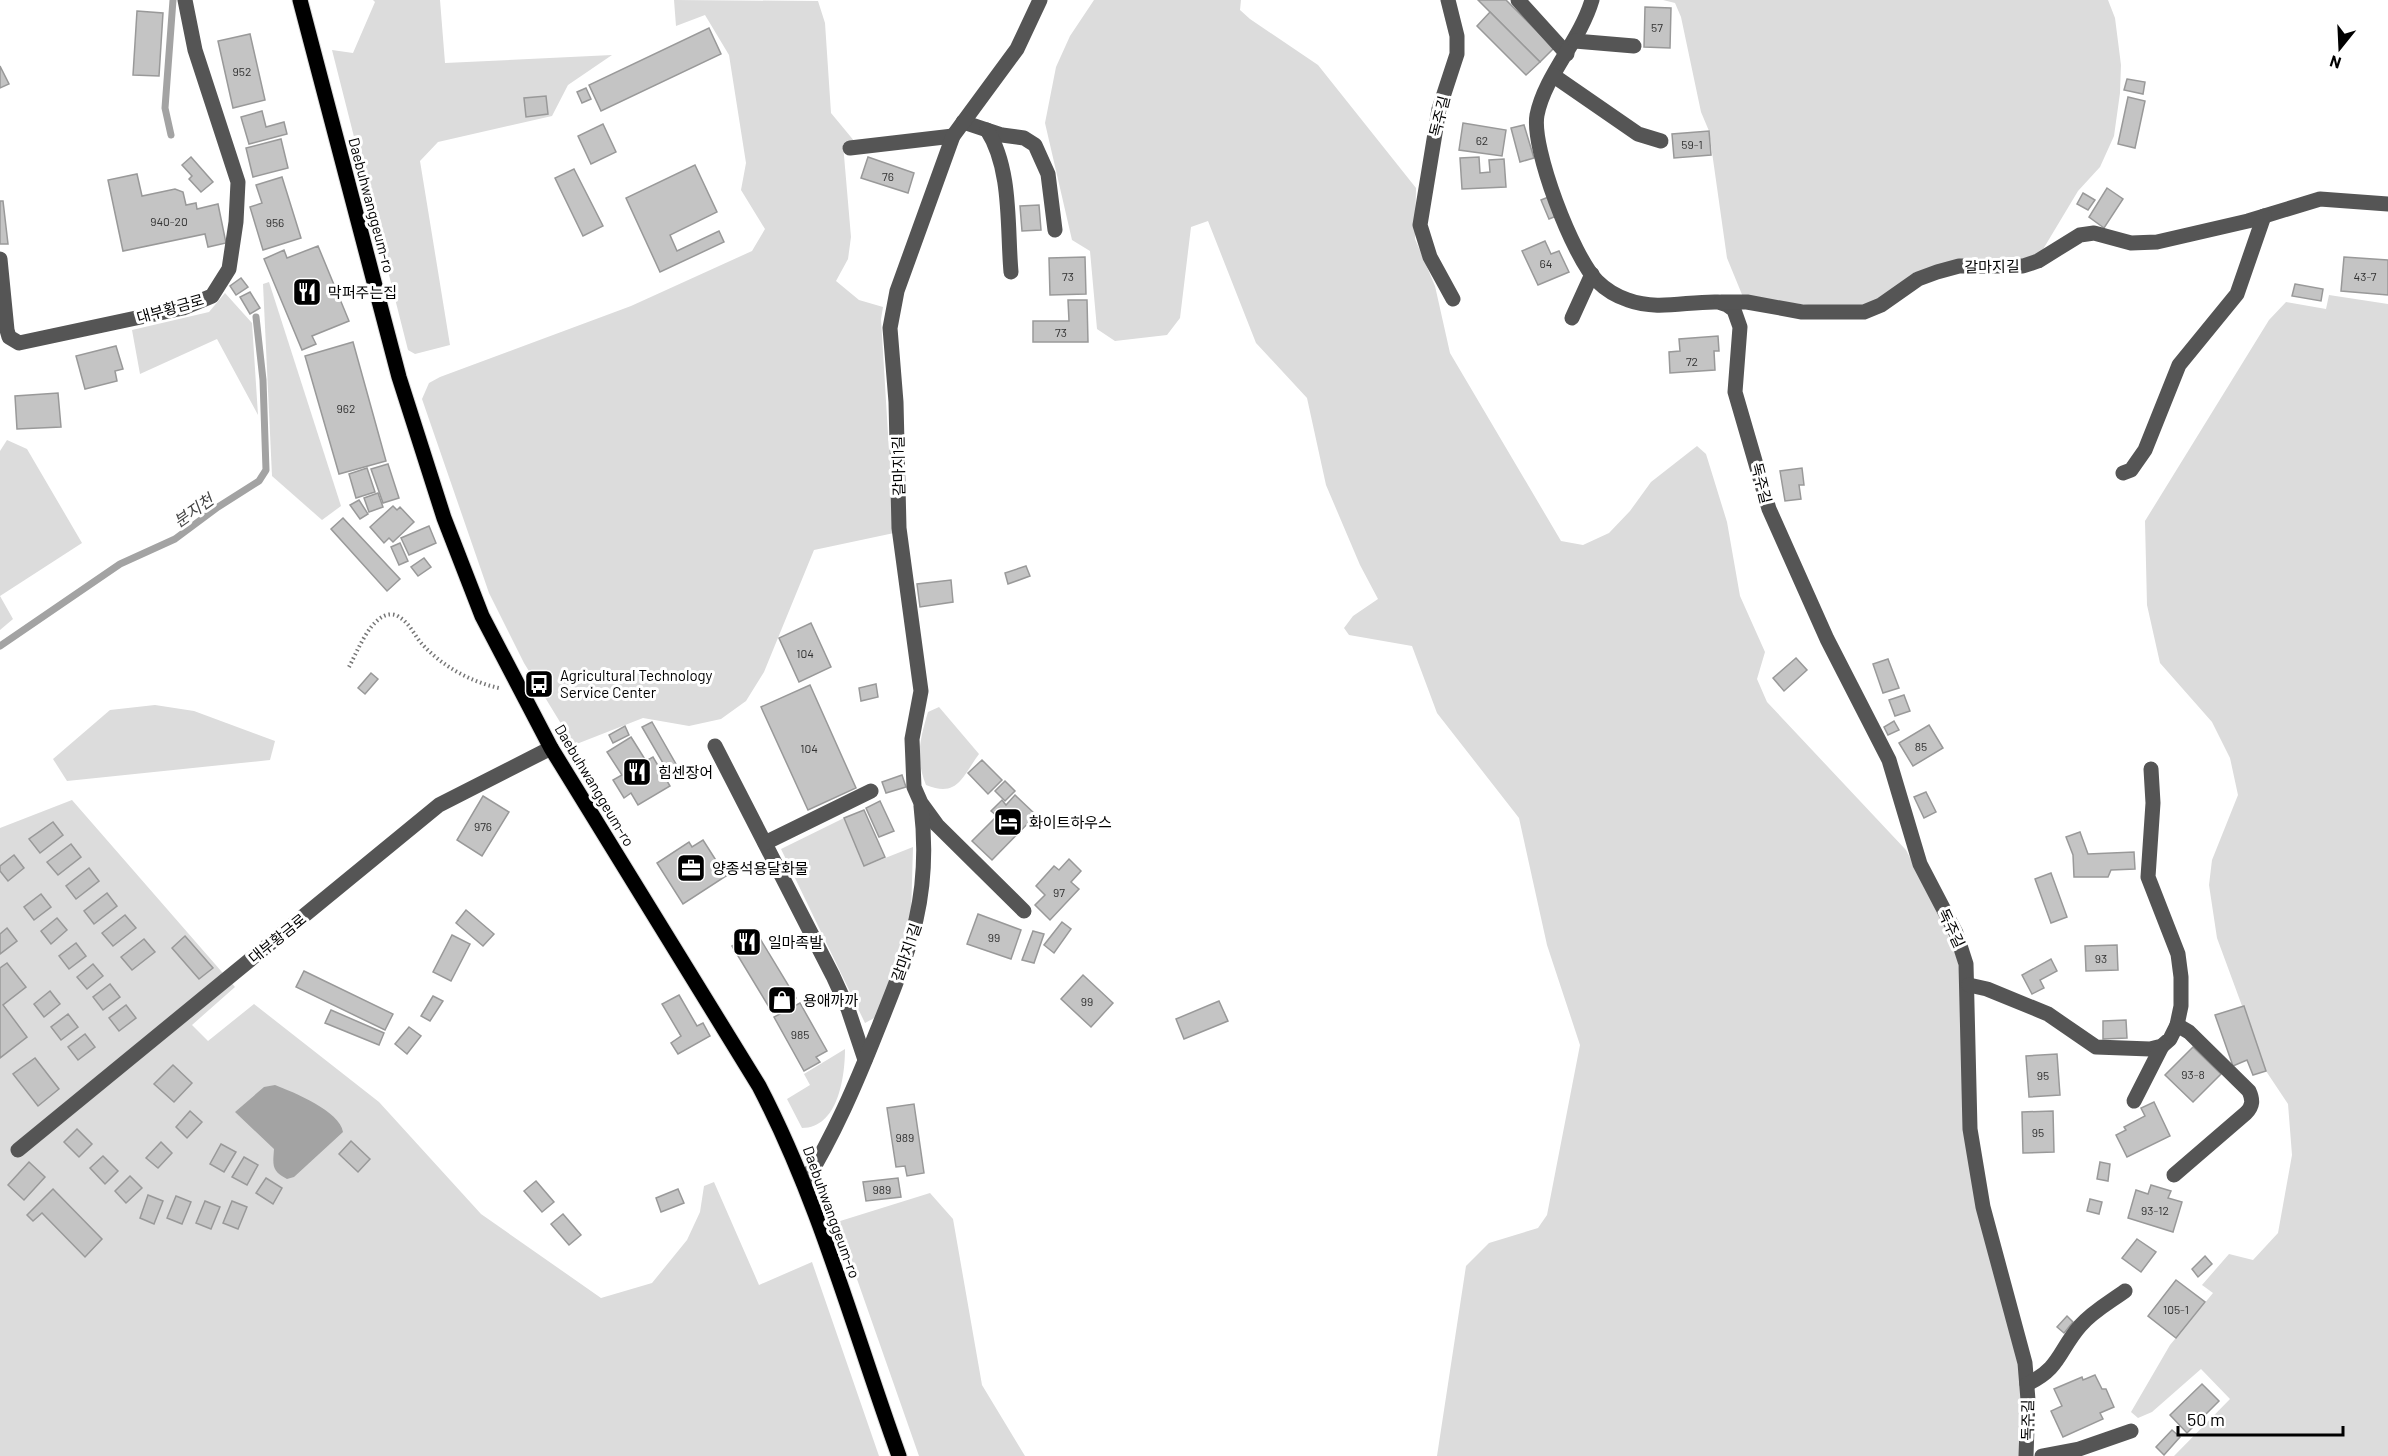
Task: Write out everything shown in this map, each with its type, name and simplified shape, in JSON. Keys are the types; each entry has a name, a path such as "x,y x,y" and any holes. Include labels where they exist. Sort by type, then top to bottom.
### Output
{"main road":[{"name":"Daebuhwanggeum-ro","path":"300,0 381,308 427,466 464,572 517,686 551,748 759,1086 804,1184 899,1456"}],"lane":[{"name":"대부황금로","path":"0,259 7,330 9,337 19,343 183,308 212,296 228,269 236,222 238,182 195,50 185,0"},
{"name":"갈마지1길","path":"1024,911 937,825 914,787 912,739 921,691 899,528 896,402 890,328 897,291 953,136 1017,49 1040,0"},
{"name":"독주길","path":"1448,0 1457,36 1457,54 1439,109 1420,225 1430,257 1453,299"},
{"path":"1518,0 1571,48 1634,46"},
{"path":"1592,0 1571,48 1554,76 1537,117 1538,138 1562,217 1592,274 1609,291 1640,304 1656,306 1718,302"},
{"path":"1554,76 1638,134 1661,141"},
{"path":"963,122 1024,138 1035,145 1048,174 1055,230"},
{"path":"987,129 994,141 1003,171 1011,272"},
{"path":"850,148 953,136"},
{"name":"갈마지길","path":"1718,302 1747,302 1802,312 1864,312 1881,305 1918,279 1937,272 1959,266 2023,266 2038,261 2080,235 2094,233 2131,243 2157,242 2204,233 2320,199 2388,204"},
{"path":"2123,474 2131,470 2145,450 2179,365 2237,294 2264,216"},
{"path":"1572,318 1592,274"},
{"name":"독주길","path":"1718,302 1734,310 1740,327 1735,392 1774,523 1827,639 1889,760 1920,864 1961,947 1969,985 1970,1130 1983,1207 2020,1342 2027,1384 2026,1456"},
{"path":"715,746 848,1009 865,1060"},
{"name":"대부황금로","path":"18,1150 439,805 551,748"},
{"path":"2134,1101 2162,1046 2170,1040 2177,1025 2181,1006 2178,954 2148,877 2153,803 2151,769"},
{"path":"765,843 871,791"},
{"name":"갈마지1길","path":"804,1184 834,1133 903,966 917,922 924,851 921,802"},
{"path":"1969,985 1987,989 2048,1014 2096,1047 2162,1046"},
{"path":"2174,1175 2246,1113 2251,1107 2252,1099 2249,1091 2189,1032 2177,1025"},
{"name":"독주길","path":"2027,1384 2051,1370 2072,1336 2090,1315 2125,1291"},
{"name":"독주길","path":"2042,1456 2079,1449 2131,1431"}],"path":[{"path":"349,667 375,623 383,616 393,614 400,617 423,645 443,663 469,678 504,689 517,686"}],"shaded area":[{"path":"373,0 440,0 445,63 612,55 568,85 552,116 438,142 420,161 450,345 415,354 408,350 332,50 353,53 375,2"},
{"path":"674,0 818,1 825,23 831,113 855,142 843,144 851,237 848,259 836,281 859,300 883,307 881,319 894,533 814,550 764,672 746,701 721,719 689,726 643,718 574,745 524,663 489,593 422,399 429,383 440,377 631,306 752,251 765,229 741,190 746,163 729,55 705,15 676,26"},
{"path":"1094,0 1241,0 1240,10 1250,19 1318,65 1416,188 1415,239 1435,286 1450,353 1561,541 1583,545 1609,533 1630,511 1651,482 1697,446 1706,454 1727,522 1740,596 1765,652 1757,679 1767,702 1906,850 1944,925 1958,961 1962,993 1963,1127 2022,1372 2021,1456 1437,1456 1466,1266 1489,1243 1538,1228 1547,1215 1580,1045 1547,945 1519,818 1437,713 1412,646 1349,635 1344,628 1353,616 1378,599 1360,565 1326,485 1307,398 1256,343 1208,221 1191,227 1180,318 1167,335 1115,341 1097,329 1090,251 1072,240 1045,123 1056,67 1070,36"},
{"path":"1663,0 2108,0 2115,18 2121,65 2114,136 2100,167 2078,191 2042,251 2018,263 1971,259 1862,307 1833,308 1743,297 1727,258 1709,131 1701,112 1681,17 1675,3"},
{"path":"269,282 341,506 322,520 272,476 263,284"},
{"path":"225,293 252,323 258,415 217,339 140,374 132,330 209,312"},
{"path":"2329,295 2388,304 2388,1456 2174,1456 2230,1399 2201,1369 2152,1412 2138,1418 2131,1412 2170,1345 2213,1293 2202,1285 2229,1254 2253,1260 2278,1233 2292,1155 2288,1104 2266,1071 2217,938 2209,885 2212,860 2238,795 2230,758 2212,722 2160,663 2147,605 2145,521 2269,320 2286,302 2326,309"},
{"path":"7,440 27,449 82,543 0,596 0,451"},
{"path":"0,596 13,619 0,630"},
{"path":"155,705 194,711 275,741 270,760 67,781 53,759 110,710"},
{"path":"939,707 979,754 958,783 945,789 926,785 920,757 921,740 928,712"},
{"path":"72,800 235,987 192,1025 208,1041 254,1004 379,1102 481,1214 601,1298 652,1283 687,1240 700,1212 704,1186 714,1182 759,1285 812,1262 879,1456 0,1456 0,828"},
{"path":"844,818 865,866 913,847 911,916 878,1016 865,1023 781,849"},
{"path":"845,1049 841,1086 837,1099 824,1120 814,1126 802,1128 787,1099 810,1085 804,1074"},
{"path":"275,1085 315,1103 334,1117 343,1132 294,1177 287,1179 274,1167 274,1149 235,1112 264,1087"},
{"path":"930,1193 953,1219 982,1385 1025,1456 919,1456 837,1222"}],"building":[{"path":"1478,0 1506,0 1554,48 1540,62"},
{"path":"1645,7 1671,8 1670,48 1644,47"},
{"path":"137,11 163,13 159,76 133,75"},
{"path":"1490,12 1540,62 1526,75 1477,26"},
{"path":"709,28 721,54 601,111 589,85"},
{"path":"250,34 265,100 233,108 218,41"},
{"path":"0,66 9,84 0,88"},
{"path":"2127,79 2145,82 2143,94 2124,90"},
{"path":"586,88 591,99 582,103 577,92"},
{"path":"546,96 548,114 526,117 524,98"},
{"path":"2128,97 2145,101 2135,148 2118,144"},
{"path":"262,111 266,127 284,122 287,134 249,144 241,117"},
{"path":"1463,123 1506,130 1502,156 1459,150"},
{"path":"603,124 616,152 591,164 578,136"},
{"path":"1524,125 1534,158 1520,162 1511,128"},
{"path":"1709,131 1711,155 1674,158 1672,134"},
{"path":"281,139 288,168 253,177 246,148"},
{"path":"191,157 213,182 201,192 189,179 192,176 182,165"},
{"path":"868,157 914,173 908,193 861,178"},
{"path":"1479,157 1480,173 1490,172 1489,160 1504,159 1506,187 1462,189 1460,158"},
{"path":"695,165 717,212 670,235 677,251 719,231 724,242 660,272 626,198"},
{"path":"574,169 603,226 583,236 555,178"},
{"path":"137,174 142,196 175,189 183,192 186,205 196,203 197,209 218,204 226,243 208,247 205,234 123,251 108,180"},
{"path":"282,177 301,238 263,250 250,207 262,203 256,185"},
{"path":"2107,188 2123,199 2104,228 2089,217"},
{"path":"2083,193 2095,200 2088,210 2077,204"},
{"path":"1551,196 1559,215 1549,219 1541,200"},
{"path":"0,201 3,201 8,244 0,244"},
{"path":"1039,205 1041,230 1022,231 1020,206"},
{"path":"1545,241 1551,254 1559,251 1569,272 1538,285 1522,251"},
{"path":"318,246 349,321 312,336 316,344 302,350 264,259 284,250 287,258"},
{"path":"1085,257 1086,294 1050,295 1049,258"},
{"path":"2344,257 2388,260 2388,295 2341,291"},
{"path":"241,278 248,287 236,295 230,286"},
{"path":"2295,284 2323,289 2321,301 2292,296"},
{"path":"250,292 260,308 250,314 240,297"},
{"path":"1068,300 1087,300 1088,342 1033,342 1033,321 1069,321"},
{"path":"1718,336 1719,351 1714,351 1715,370 1670,373 1669,352 1680,351 1679,339"},
{"path":"353,342 386,461 339,474 305,356"},
{"path":"116,346 123,369 115,371 117,381 85,389 76,356"},
{"path":"58,393 61,427 17,429 15,396"},
{"path":"388,464 399,498 383,503 371,469"},
{"path":"367,468 375,492 356,498 349,474"},
{"path":"1802,468 1804,485 1799,485 1801,499 1785,501 1780,471"},
{"path":"378,493 383,507 369,512 364,498"},
{"path":"359,500 368,514 360,519 350,505"},
{"path":"393,506 397,510 400,507 414,522 393,542 389,538 384,543 370,527"},
{"path":"343,518 400,579 387,591 331,529"},
{"path":"429,526 436,543 409,555 401,538"},
{"path":"400,543 408,561 399,565 391,547"},
{"path":"424,558 431,567 418,576 411,567"},
{"path":"1026,566 1030,576 1008,584 1005,573"},
{"path":"951,580 953,602 920,607 917,584"},
{"path":"811,623 831,667 799,682 779,638"},
{"path":"1796,658 1807,670 1784,691 1773,678"},
{"path":"1888,659 1899,688 1883,693 1873,664"},
{"path":"371,673 378,679 365,694 358,688"},
{"path":"876,684 878,697 861,701 859,688"},
{"path":"810,685 856,788 808,810 761,707"},
{"path":"1904,695 1910,711 1895,716 1889,700"},
{"path":"1894,721 1899,730 1888,735 1884,727"},
{"path":"652,722 676,764 667,770 642,727"},
{"path":"1929,725 1943,748 1913,766 1899,743"},
{"path":"625,726 629,735 613,743 609,735"},
{"path":"631,737 646,761 653,757 670,786 638,805 631,793 624,798 613,780 622,775 607,752"},
{"path":"982,760 1002,780 988,794 968,773"},
{"path":"902,775 906,787 886,793 882,782"},
{"path":"1005,781 1015,791 1005,801 995,791"},
{"path":"1926,792 1936,812 1924,818 1914,797"},
{"path":"1015,795 1036,815 992,860 972,841 997,816 991,811 1002,800 1006,805"},
{"path":"483,796 509,812 482,856 457,840"},
{"path":"880,801 894,831 879,837 866,808"},
{"path":"864,810 885,857 864,866 844,818"},
{"path":"53,822 63,835 40,853 29,839"},
{"path":"2080,832 2088,854 2134,852 2135,869 2111,870 2108,877 2074,877 2073,855 2066,837"},
{"path":"703,840 726,876 683,904 657,863 689,842 692,847"},
{"path":"71,844 81,857 58,875 47,862"},
{"path":"14,855 24,868 8,881 0,871 0,866"},
{"path":"1069,859 1081,871 1071,882 1079,889 1050,920 1035,905 1045,895 1036,886 1054,866 1059,870"},
{"path":"89,868 99,881 76,899 66,886"},
{"path":"2051,873 2067,917 2051,923 2035,879"},
{"path":"107,893 117,906 94,924 84,911"},
{"path":"41,894 51,907 34,920 24,907"},
{"path":"466,910 494,934 483,946 456,923"},
{"path":"978,914 1021,930 1011,959 967,944"},
{"path":"125,915 136,928 113,946 102,933"},
{"path":"57,918 67,930 51,944 41,931"},
{"path":"1062,922 1071,929 1054,953 1044,945"},
{"path":"7,928 17,941 0,954 0,934"},
{"path":"1033,931 1044,934 1034,963 1022,960"},
{"path":"756,932 796,998 772,1012 732,946"},
{"path":"452,935 470,944 451,981 433,972"},
{"path":"185,936 213,968 199,979 172,948"},
{"path":"144,939 155,952 132,970 121,957"},
{"path":"76,943 86,956 69,969 59,956"},
{"path":"2117,945 2118,970 2086,971 2085,946"},
{"path":"2051,959 2057,971 2040,980 2044,988 2032,994 2022,975"},
{"path":"7,963 26,987 3,1005 27,1037 0,1058 0,968"},
{"path":"93,964 103,976 87,989 77,977"},
{"path":"304,971 393,1014 385,1030 296,987"},
{"path":"1083,975 1113,1003 1091,1027 1061,999"},
{"path":"110,984 120,997 103,1010 93,997"},
{"path":"50,991 60,1004 44,1017 34,1004"},
{"path":"679,995 697,1026 703,1023 710,1036 678,1054 671,1043 681,1036 662,1004"},
{"path":"433,996 443,1001 430,1021 421,1016"},
{"path":"1219,1001 1228,1021 1184,1039 1176,1019"},
{"path":"800,1003 827,1051 816,1057 820,1062 804,1071 774,1017"},
{"path":"126,1005 136,1018 119,1031 109,1018"},
{"path":"2244,1006 2266,1071 2253,1075 2247,1060 2233,1066 2215,1015"},
{"path":"331,1010 384,1033 379,1045 325,1023"},
{"path":"68,1014 78,1027 61,1040 51,1027"},
{"path":"2126,1020 2127,1038 2103,1039 2103,1021"},
{"path":"409,1027 421,1036 407,1054 395,1044"},
{"path":"85,1034 95,1047 78,1060 68,1047"},
{"path":"2193,1047 2221,1074 2193,1102 2165,1075"},
{"path":"2057,1054 2060,1095 2029,1097 2026,1056"},
{"path":"35,1058 59,1089 38,1106 13,1074"},
{"path":"173,1065 192,1083 174,1102 154,1084"},
{"path":"2154,1102 2170,1136 2127,1157 2116,1135 2126,1130 2124,1127 2145,1116 2141,1108"},
{"path":"914,1104 924,1173 907,1176 905,1166 896,1167 887,1108"},
{"path":"190,1111 202,1122 187,1138 176,1127"},
{"path":"2053,1111 2054,1152 2023,1153 2022,1112"},
{"path":"77,1129 92,1144 79,1157 64,1142"},
{"path":"351,1141 370,1159 358,1172 339,1154"},
{"path":"161,1142 172,1153 158,1168 146,1158"},
{"path":"221,1144 236,1152 224,1172 210,1164"},
{"path":"103,1156 118,1171 105,1184 90,1168"},
{"path":"244,1157 258,1165 247,1185 232,1177"},
{"path":"29,1162 45,1177 24,1200 8,1185"},
{"path":"2100,1162 2110,1164 2108,1181 2097,1179"},
{"path":"130,1176 142,1188 126,1203 115,1191"},
{"path":"266,1178 282,1188 273,1204 256,1193"},
{"path":"898,1178 901,1197 866,1201 863,1182"},
{"path":"536,1181 554,1202 542,1212 524,1191"},
{"path":"2151,1185 2171,1191 2168,1198 2182,1202 2173,1232 2128,1218 2136,1190 2148,1194"},
{"path":"53,1189 102,1239 85,1257 42,1213 33,1221 27,1215"},
{"path":"678,1189 684,1203 661,1212 656,1198"},
{"path":"148,1195 163,1201 154,1224 140,1218"},
{"path":"176,1196 191,1202 182,1224 167,1218"},
{"path":"2090,1199 2102,1202 2099,1214 2087,1211"},
{"path":"205,1201 220,1207 211,1229 196,1223"},
{"path":"232,1201 247,1207 238,1229 223,1223"},
{"path":"563,1214 581,1235 569,1245 551,1224"},
{"path":"2137,1239 2156,1252 2141,1272 2122,1258"},
{"path":"2205,1256 2212,1264 2198,1277 2192,1269"},
{"path":"2176,1280 2205,1302 2176,1338 2148,1316"},
{"path":"2067,1316 2073,1322 2064,1333 2057,1327"},
{"path":"2095,1375 2102,1389 2106,1389 2114,1407 2100,1413 2103,1419 2063,1437 2051,1411 2062,1406 2054,1389 2082,1377 2083,1380"},
{"path":"2202,1384 2219,1401 2187,1433 2170,1415"},
{"path":"2172,1430 2180,1437 2164,1455 2156,1447"}],"waterway":[{"name":"분지천","path":"171,135 165,108 173,0"},
{"name":"분지천","path":"0,646 120,564 175,539 218,507 259,481 266,470 263,380 256,317"}],"place":[{"name":"막퍼주는집","path":"307,292"},
{"name":"Agricultural Technology Service Center","path":"539,684"},
{"name":"힘센장어","path":"637,772"},
{"name":"화이트하우스","path":"1008,822"},
{"name":"양종석용달화물","path":"691,868"},
{"name":"일마족발","path":"747,942"},
{"name":"용애까까","path":"782,1000"}]}
